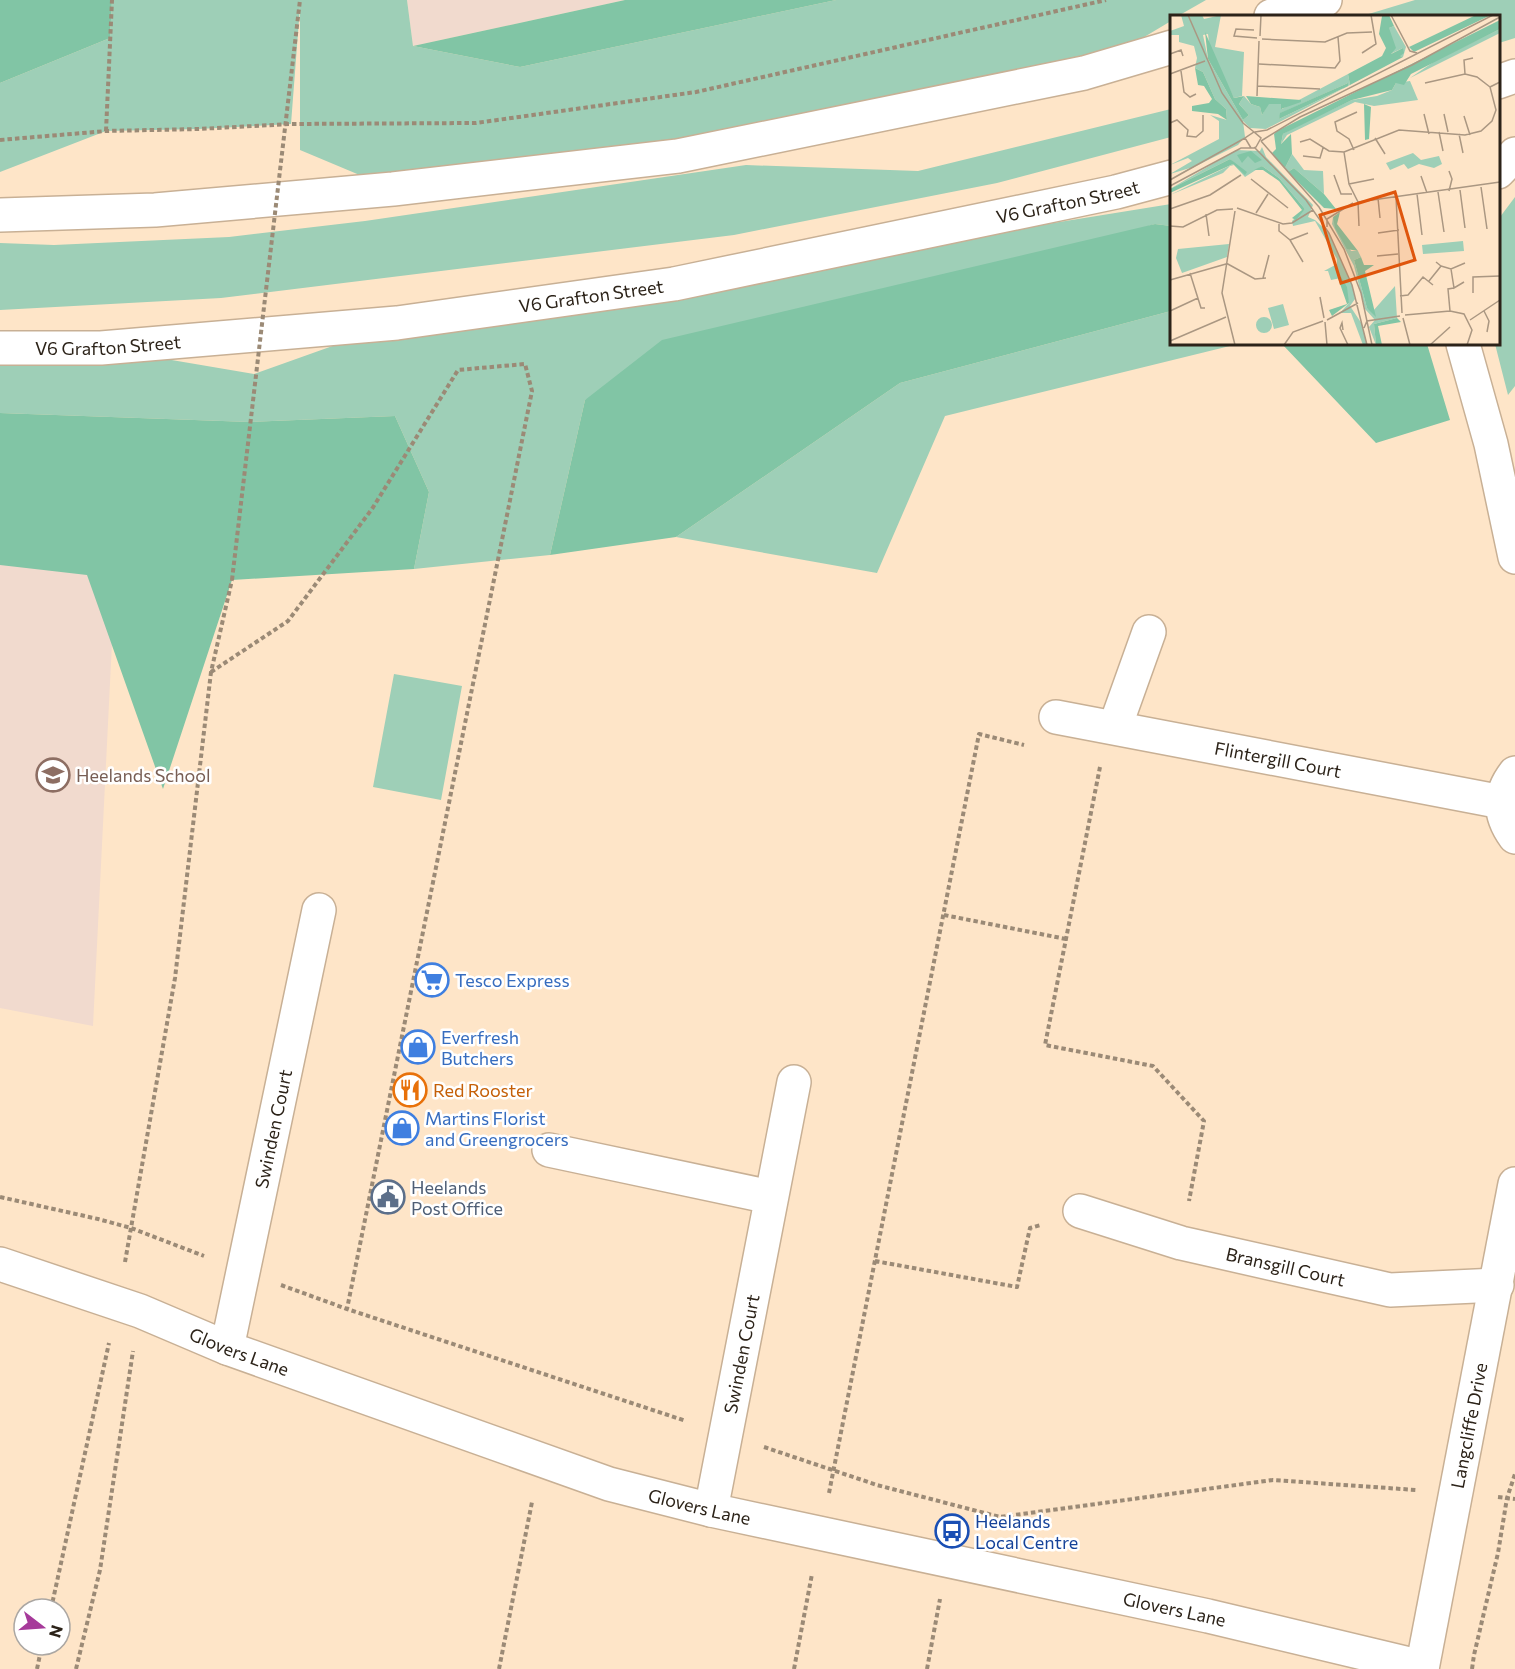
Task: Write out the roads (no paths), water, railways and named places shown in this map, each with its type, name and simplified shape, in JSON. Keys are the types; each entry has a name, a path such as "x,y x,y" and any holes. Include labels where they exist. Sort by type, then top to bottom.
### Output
{"street":[{"path":"1274,15 1325,0"},
{"path":"0,215 155,210 393,189 678,156 1084,73 1170,47"},
{"path":"1084,73 1170,65"},
{"path":"1500,81 1515,76"},
{"path":"1500,170 1515,154"},
{"name":"V6 Grafton Street","path":"0,348 101,348 397,323 674,284 1116,192 1170,178"},
{"path":"1463,345 1491,444 1515,557"},
{"path":"1111,727 1149,632"},
{"name":"Flintergill Court","path":"1056,717 1502,802"},
{"path":"1515,773 1508,781 1502,802 1507,826 1515,837"},
{"name":"Swinden Court","path":"227,1348 319,910"},
{"name":"Swinden Court","path":"711,1510 794,1082"},
{"path":"549,1150 771,1197"},
{"name":"Langcliffe Drive","path":"1422,1668 1515,1184"},
{"name":"Bransgill Court","path":"1080,1212 1181,1244 1390,1290 1497,1285"},
{"name":"Glovers Lane","path":"0,1264 129,1307 227,1348 609,1484 711,1510 1208,1616 1422,1668"}],"place":[{"name":"Heelands School","path":"53,775"},
{"name":"Tesco Express","path":"432,980"},
{"name":"Everfresh Butchers","path":"418,1047"},
{"name":"Red Rooster","path":"410,1090"},
{"name":"Martins Florist and Greengrocers","path":"402,1128"},
{"name":"Heelands Post Office","path":"388,1197"},
{"name":"Heelands Local Centre","path":"952,1531"}]}
